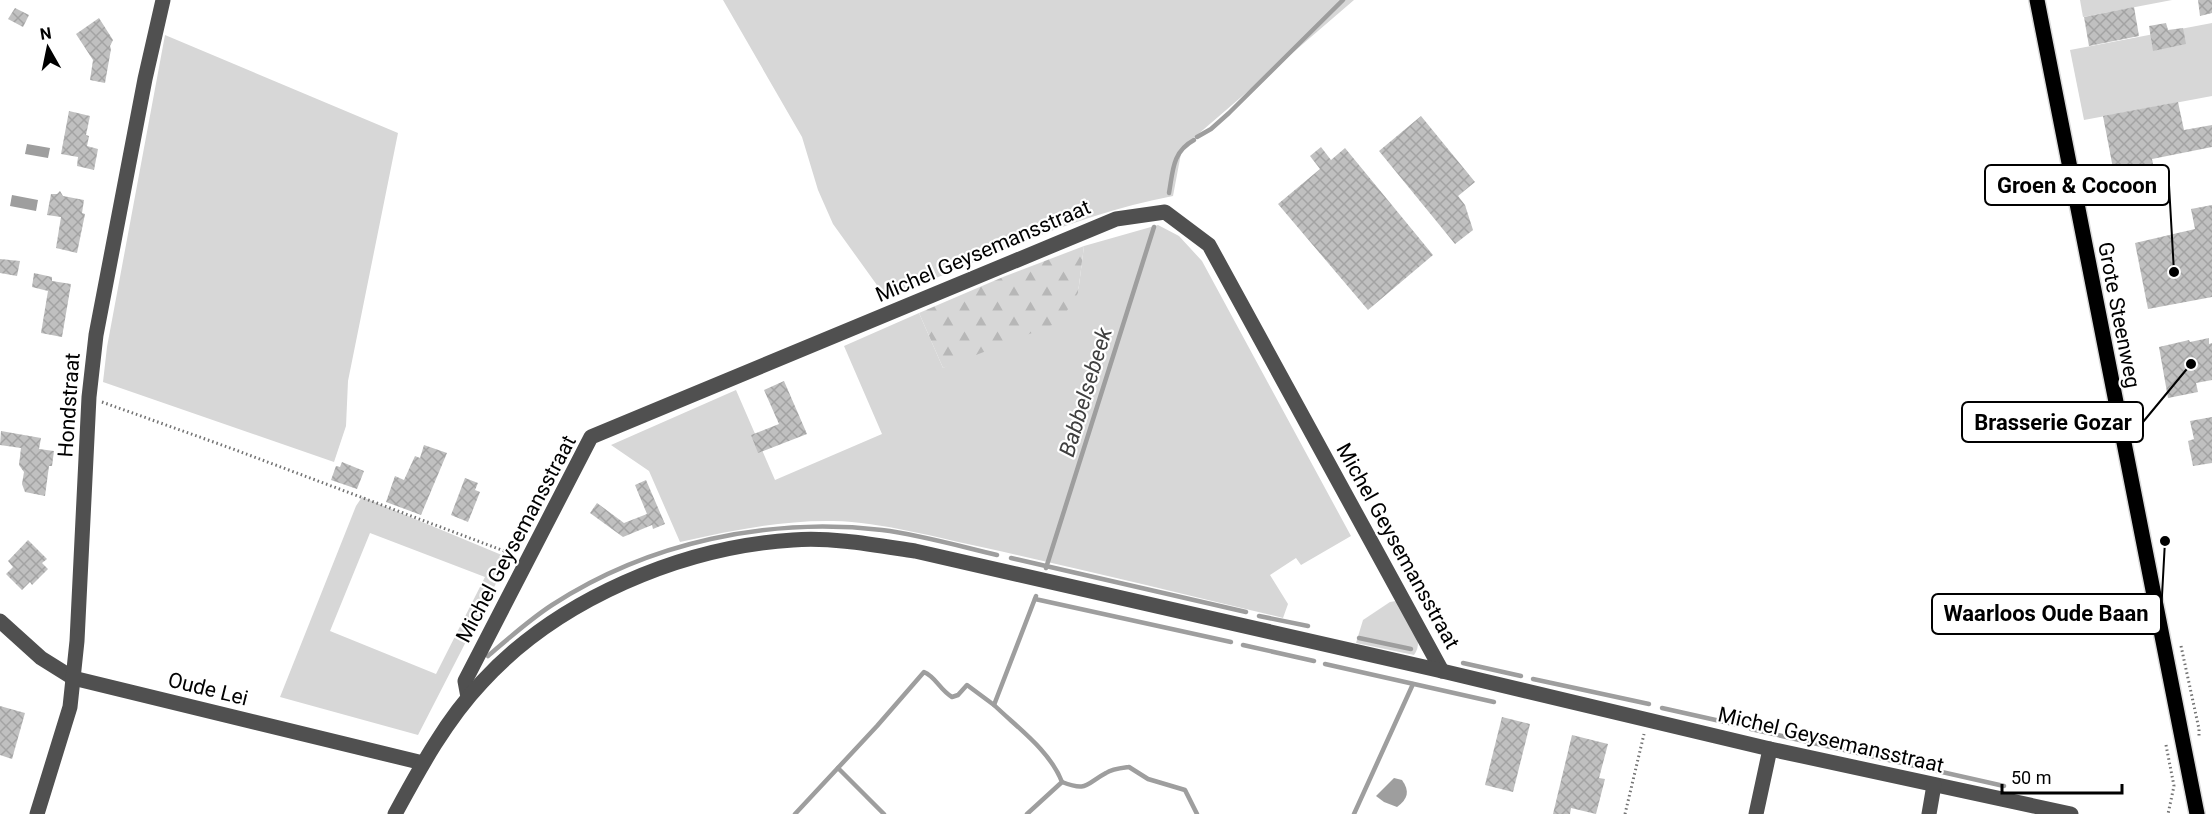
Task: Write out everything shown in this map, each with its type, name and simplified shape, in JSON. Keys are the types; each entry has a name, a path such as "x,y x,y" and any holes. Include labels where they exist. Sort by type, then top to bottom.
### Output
{"main road":[{"name":"Grote Steenweg","path":"2037,0 2197,814"}],"street":[{"name":"Hondstraat","path":"37,814 70,707 77,641 89,398 96,335 162,0"},
{"name":"Michel Geysemansstraat","path":"468,698 465,681 591,437 1116,219 1165,212 1209,245 1442,670"},
{"name":"Michel Geysemansstraat","path":"395,814 423,763 468,698 519,646 585,602 691,557 794,539 871,544 915,551 1442,670 1770,749 2071,814"},
{"name":"Oude Lei","path":"0,621 41,658 74,678 423,763"},
{"path":"1756,814 1770,749"},
{"path":"1929,814 1934,785"},
{"path":"1993,814 1996,798"}],"path":[{"path":"89,398 233,449 528,560"},
{"path":"1625,814 1647,720"},
{"path":"2168,814 2174,786"}],"green space":[{"path":"723,0 1354,0 1182,148 1173,196 1136,204 1063,227 992,254 887,299 833,224 818,190 802,137"},
{"path":"2080,0 2172,0 2083,17"},
{"path":"2212,23 2212,96 2084,120 2070,50"},
{"path":"165,35 398,133 348,381 346,426 334,462 103,382 107,347"},
{"path":"1158,225 1179,236 1202,261 1351,536 1301,565 1296,558 1270,575 1288,604 1283,618 1023,556 871,524 833,521 794,522 737,530 680,542 649,471 611,445 736,390 775,480 882,434 844,346 919,313 943,368 1078,293 1084,246"},
{"path":"1084,246 1078,293 1060,322 943,368 919,313"},
{"path":"362,497 509,558 418,735 280,697 356,506","holes":["370,533 485,577 436,674 330,631"]},
{"path":"1396,601 1416,634 1418,642 1414,655 1356,643 1363,620 1390,602"}],"shaded area":[{"path":"27,144 50,148 48,158 25,154"},
{"path":"12,195 38,200 36,211 10,206"},
{"path":"1394,778 1402,780 1407,791 1406,798 1397,807 1376,796"}],"building":[{"path":"2198,0 2212,0 2212,13 2200,16"},
{"path":"2134,7 2139,36 2089,46 2084,17"},
{"path":"15,8 29,15 23,27 8,19"},
{"path":"99,18 113,40 110,46 105,83 90,80 93,60 76,34"},
{"path":"2166,23 2168,30 2183,28 2186,44 2153,51 2149,26"},
{"path":"2178,102 2184,130 2212,125 2212,147 2152,159 2156,180 2147,182 2149,193 2142,194 2144,201 2120,205 2103,116"},
{"path":"69,111 90,116 86,135 89,136 87,146 98,149 94,170 77,166 78,157 61,154"},
{"path":"1421,116 1475,182 1458,196 1465,205 1473,230 1455,244 1379,151"},
{"path":"1321,147 1331,160 1345,148 1433,255 1368,310 1278,204 1320,169 1310,156"},
{"path":"60,191 63,196 84,200 82,213 85,214 77,253 56,248 61,217 47,215 51,194 57,194"},
{"path":"2212,205 2212,297 2148,309 2135,243 2195,229 2191,209"},
{"path":"0,259 20,261 17,276 0,273"},
{"path":"34,273 52,277 52,281 71,284 62,337 41,333 48,291 32,287"},
{"path":"2209,338 2209,344 2212,343 2212,380 2196,383 2198,392 2168,398 2159,347"},
{"path":"784,381 807,434 758,453 751,435 779,424 764,390"},
{"path":"2212,417 2212,463 2193,466 2188,441 2194,439 2190,421"},
{"path":"1,431 41,438 39,449 54,451 52,466 49,466 45,496 25,492 22,484 24,472 19,465 21,448 0,445"},
{"path":"424,445 447,453 421,515 386,502 395,476 404,480 415,456 420,458"},
{"path":"342,462 364,471 357,489 331,480 336,466 340,467"},
{"path":"465,478 478,483 475,490 480,492 468,522 451,515"},
{"path":"646,480 665,524 653,529 652,525 623,537 590,513 597,503 624,523 647,514 635,485"},
{"path":"28,540 47,559 42,563 48,569 32,585 30,582 22,590 6,574 13,567 8,561"},
{"path":"0,706 25,713 12,759 0,755"},
{"path":"1502,717 1530,724 1513,792 1485,785"},
{"path":"1572,735 1608,744 1599,778 1605,779 1596,814 1571,808 1570,814 1553,814"}],"waterway":[{"name":"Babbelsebeek","path":"1197,137 1211,129 1229,113 1343,0"},
{"name":"Babbelsebeek","path":"1169,193 1177,156 1194,140"},
{"name":"Babbelsebeek","path":"1046,568 1154,227"},
{"path":"488,656 552,605 589,583 669,550 711,539 753,531 796,527 839,527 897,532 997,555"},
{"path":"1011,558 1246,612"},
{"path":"795,814 924,672 952,697 958,695 967,685 994,705 1036,596"},
{"path":"1035,599 1231,642"},
{"path":"1259,616 1308,626"},
{"path":"1359,638 1411,649"},
{"path":"1243,645 1314,661"},
{"path":"1463,663 1521,676"},
{"path":"1325,664 1494,702"},
{"path":"1533,679 1649,704"},
{"path":"1354,814 1413,684"},
{"path":"994,705 1042,750 1062,782 1027,814"},
{"path":"1662,708 1738,725"},
{"path":"1751,729 2004,786"},
{"path":"1062,782 1082,786 1108,772 1129,767 1148,779 1185,790 1197,814"},
{"path":"838,768 884,814"}],"place":[{"name":"Groen & Cocoon","path":"2174,272"},
{"name":"Brasserie Gozar","path":"2191,364"},
{"name":"Waarloos Oude Baan","path":"2165,541"}]}
